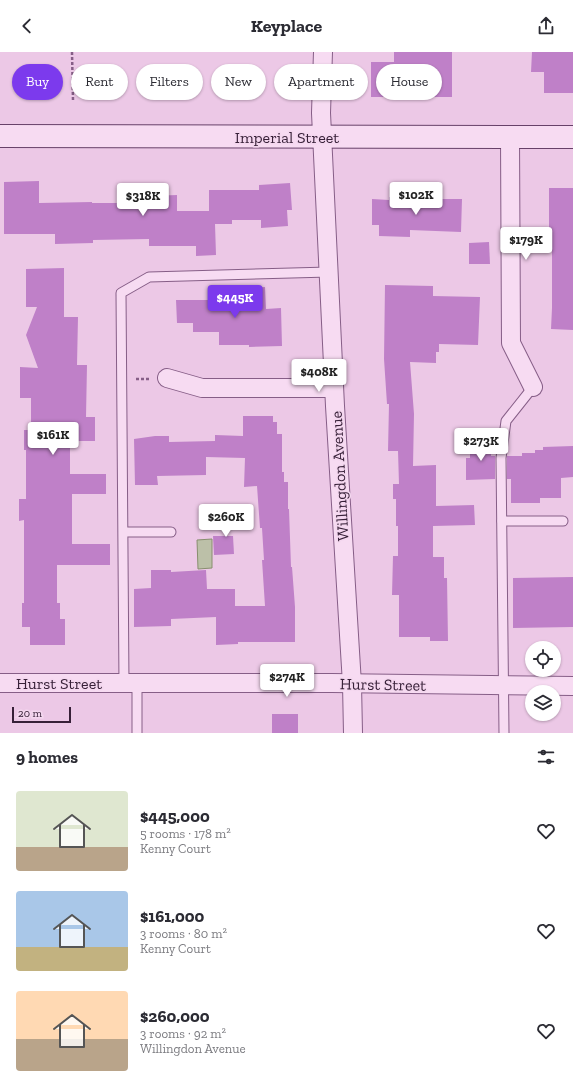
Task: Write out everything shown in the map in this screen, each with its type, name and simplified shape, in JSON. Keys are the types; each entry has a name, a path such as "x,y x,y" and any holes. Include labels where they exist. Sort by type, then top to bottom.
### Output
{"main road":[{"name":"Imperial Street","path":"0,136 322,138 573,137"}],"street":[{"name":"Willingdon Avenue","path":"323,52 321,113 322,138 334,388 352,684 353,733"},
{"path":"510,137 511,343 533,387"},
{"path":"167,378 202,388 334,388"},
{"name":"Hurst Street","path":"0,683 573,686"}],"lane":[{"path":"137,733 131,684 124,532 121,293 149,277 329,272"},
{"path":"504,733 505,686 501,458 506,421 533,387"},
{"path":"502,521 563,521"},
{"path":"124,532 171,532"}],"path":[{"path":"72,52 72,64"},
{"path":"121,380 167,378"}],"shaded area":[{"path":"212,539 212,568 198,569 197,540"}],"building":[{"path":"394,52 452,52 452,97 442,97 442,64 376,64 376,97 371,97 371,62 394,62"},
{"path":"532,52 573,52 573,93 544,93 544,72 531,72"},
{"path":"39,181 39,203 151,203 151,196 177,195 177,211 209,211 209,190 259,190 259,185 290,183 292,210 287,210 288,226 261,228 261,220 232,220 232,224 215,224 216,255 196,256 196,246 149,246 149,239 93,240 93,243 55,244 55,234 4,234 4,182"},
{"path":"549,188 573,188 573,330 551,329 552,237 549,237"},
{"path":"389,197 406,198 406,202 441,203 441,199 462,199 461,232 410,230 410,237 379,236 379,225 372,225 372,199 389,200"},
{"path":"489,242 490,264 469,264 469,243"},
{"path":"64,268 64,317 78,317 77,365 87,365 86,417 95,417 95,441 70,441 70,474 106,474 106,494 72,494 72,544 110,544 110,565 57,565 57,603 60,603 60,619 65,619 65,645 30,645 30,627 22,627 22,603 24,603 24,520 19,521 19,499 26,499 26,450 24,450 24,430 31,430 31,398 20,398 20,367 38,368 26,335 37,307 26,307 26,269"},
{"path":"385,285 433,286 433,296 480,297 478,345 439,344 439,352 436,352 436,363 410,362 414,414 413,466 436,465 436,506 474,505 475,525 433,526 433,557 444,557 444,578 447,578 448,641 430,641 430,637 399,637 399,595 392,595 393,556 398,556 398,526 396,526 396,499 393,499 393,484 399,484 398,451 388,451 389,404 387,404 384,359"},
{"path":"265,287 266,309 281,308 282,346 249,347 249,345 219,345 219,332 193,332 193,323 177,323 176,300 245,300 244,288"},
{"path":"243,416 273,416 273,422 277,422 277,434 282,434 282,472 284,472 284,482 288,482 291,567 295,607 295,642 238,642 238,644 216,645 216,617 171,619 171,626 134,627 134,589 151,588 151,570 171,570 171,572 206,570 207,589 235,589 235,606 265,606 262,560 264,560 262,528 260,528 257,486 244,487 245,458 206,457 206,475 157,476 158,485 135,485 134,439 169,436 169,442 215,441 215,435 243,436"},
{"path":"470,441 491,441 491,456 495,456 495,479 466,480 466,458 470,458"},
{"path":"573,446 573,477 561,478 561,498 540,498 540,503 511,503 511,479 507,479 507,456 522,456 522,453 535,453 535,450 543,450 543,447"},
{"path":"213,536 233,536 234,554 214,555"},
{"path":"573,577 573,627 513,628 513,578"},
{"path":"272,714 298,714 298,733 272,733"}]}
